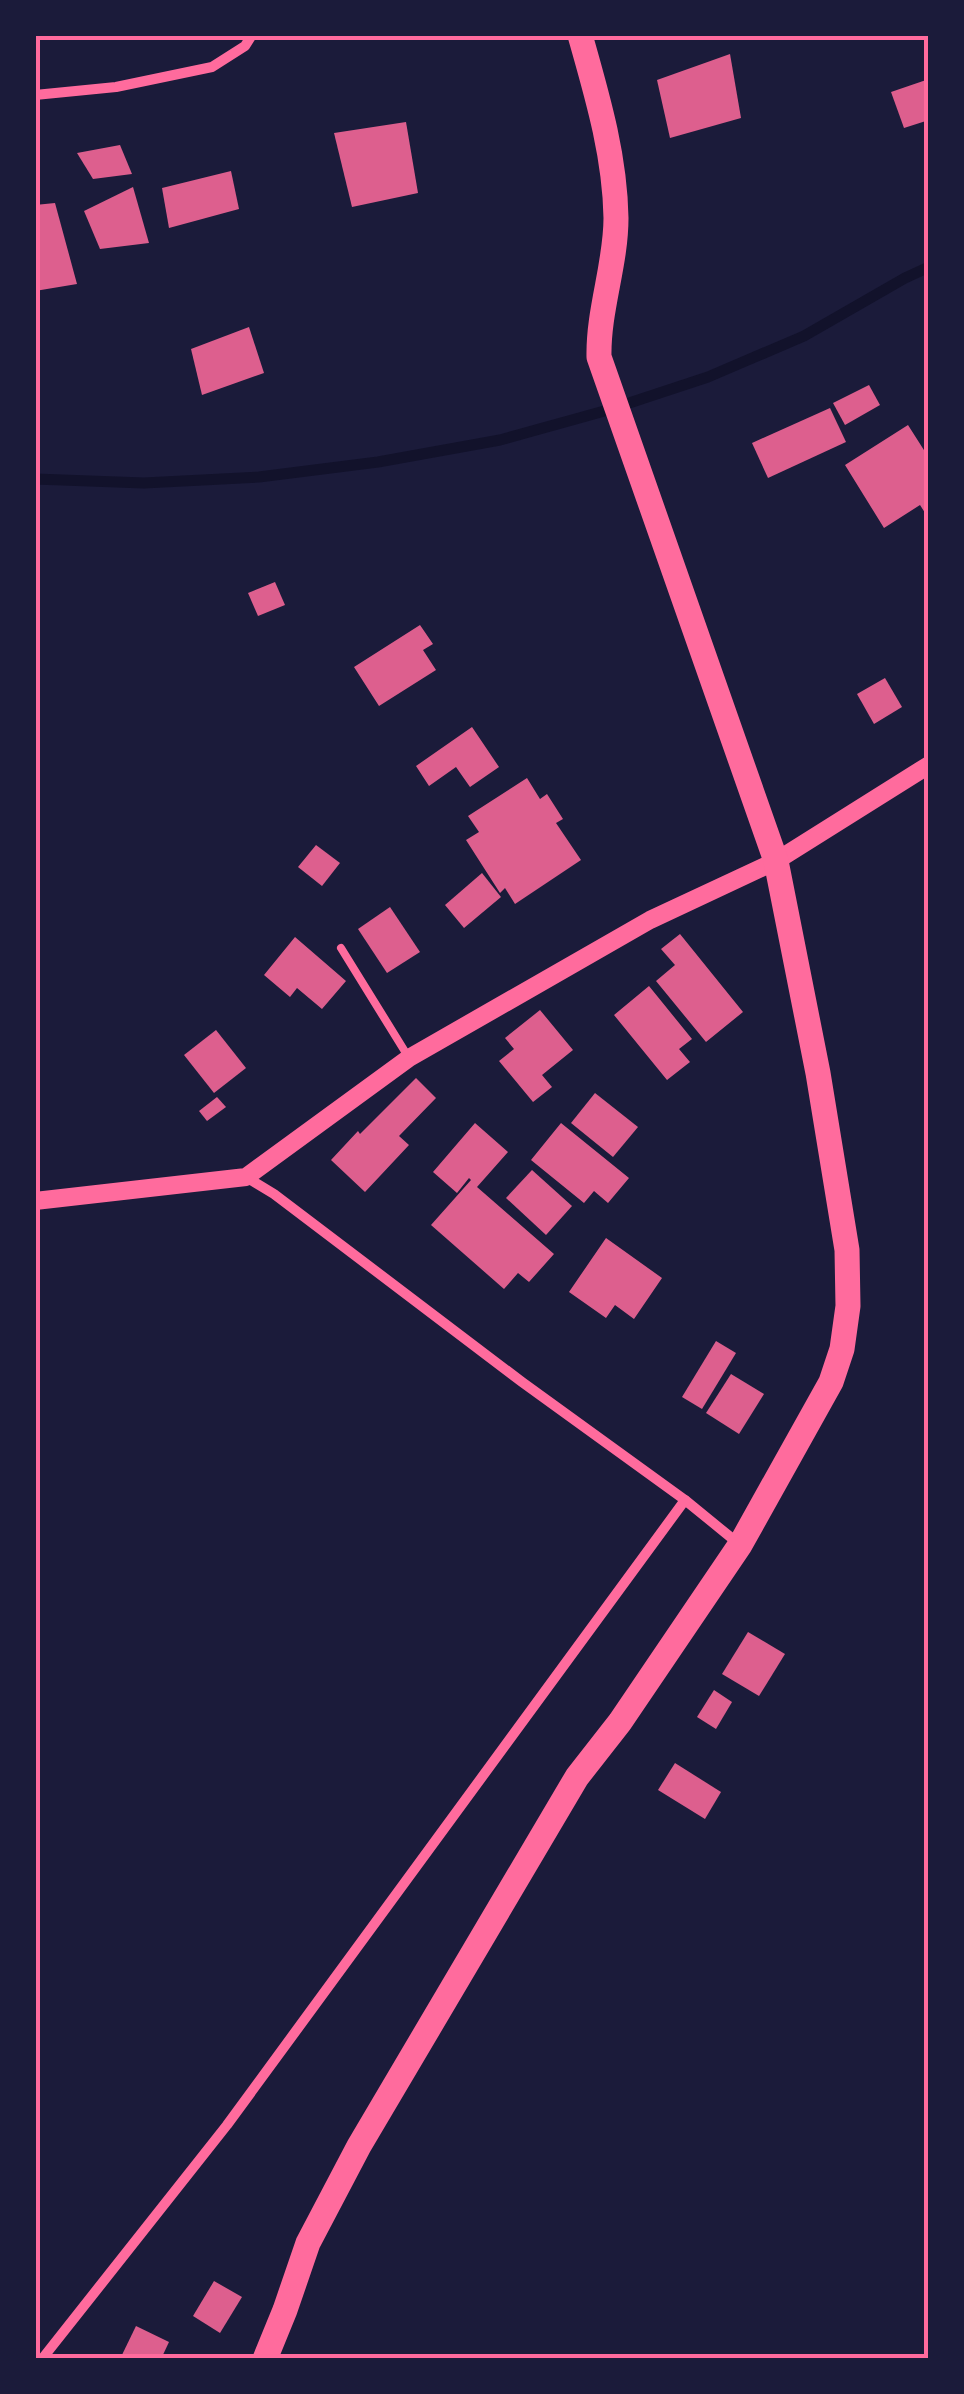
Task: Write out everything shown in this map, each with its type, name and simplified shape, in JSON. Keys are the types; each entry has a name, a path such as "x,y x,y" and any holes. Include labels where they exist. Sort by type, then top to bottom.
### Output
{"main road":[{"path":"265,2359 308,2243 448,1993 577,1777 620,1722 740,1545 831,1382 842,1349 848,1306 847,1250 818,1073 776,862 599,357 598,330 616,218 602,110 580,35"}],"street":[{"path":"35,94 116,86 212,67 245,46 252,35"},
{"path":"35,1201 246,1177 409,1058 650,920 776,862 929,765"},
{"path":"246,1177 274,1194 740,1545"},
{"path":"42,2359 227,2125 684,1500"}],"lane":[{"path":"341,948 409,1058"}],"building":[{"path":"730,54 741,118 670,138 657,80"},
{"path":"929,79 929,120 904,128 891,92"},
{"path":"406,122 418,193 352,207 334,133"},
{"path":"120,145 132,174 93,179 77,153"},
{"path":"231,171 239,209 169,228 162,188"},
{"path":"133,187 149,243 100,249 84,211"},
{"path":"55,203 77,284 35,291 35,205"},
{"path":"249,327 264,373 202,395 191,349"},
{"path":"869,385 880,405 845,425 833,403"},
{"path":"830,408 846,442 768,478 752,443"},
{"path":"908,425 929,458 929,519 920,505 884,528 845,465"},
{"path":"275,582 285,605 258,616 248,593"},
{"path":"420,625 433,644 423,650 436,670 379,706 354,667"},
{"path":"885,678 902,707 874,724 857,694"},
{"path":"472,727 499,767 470,787 456,767 429,786 416,766"},
{"path":"527,778 540,799 547,794 563,819 556,823 581,860 515,904 505,888 500,893 466,840 479,832 468,816"},
{"path":"316,845 340,863 322,886 298,867"},
{"path":"482,873 501,897 464,928 445,905"},
{"path":"390,907 420,952 387,973 358,929"},
{"path":"680,934 743,1012 706,1042 656,981 675,965 661,949"},
{"path":"295,937 346,981 322,1009 297,988 290,997 264,975"},
{"path":"649,986 692,1039 679,1049 690,1062 667,1080 614,1015"},
{"path":"540,1010 573,1050 542,1075 552,1087 533,1102 499,1061 514,1049 505,1038"},
{"path":"216,1030 246,1068 214,1093 184,1055"},
{"path":"416,1078 436,1098 399,1136 409,1145 365,1192 331,1160"},
{"path":"595,1093 638,1127 613,1157 571,1123"},
{"path":"217,1097 226,1107 207,1121 199,1111"},
{"path":"475,1123 508,1152 477,1187 554,1254 529,1282 518,1273 504,1289 431,1225 471,1180 457,1193 433,1172"},
{"path":"561,1123 629,1178 608,1203 594,1191 584,1203 531,1160"},
{"path":"532,1170 572,1206 546,1235 506,1198"},
{"path":"606,1238 662,1278 634,1319 615,1305 606,1318 569,1292"},
{"path":"716,1341 736,1353 702,1409 682,1397"},
{"path":"731,1374 764,1394 739,1434 706,1413"},
{"path":"748,1632 785,1654 759,1696 722,1674"},
{"path":"714,1690 732,1702 716,1729 697,1717"},
{"path":"675,1763 721,1792 705,1819 658,1790"},
{"path":"214,2281 242,2297 220,2333 193,2316"},
{"path":"136,2326 169,2342 161,2359 120,2359"}],"waterway":[{"path":"35,479 144,483 259,477 378,462 500,440 708,377 804,336 929,267"}]}
